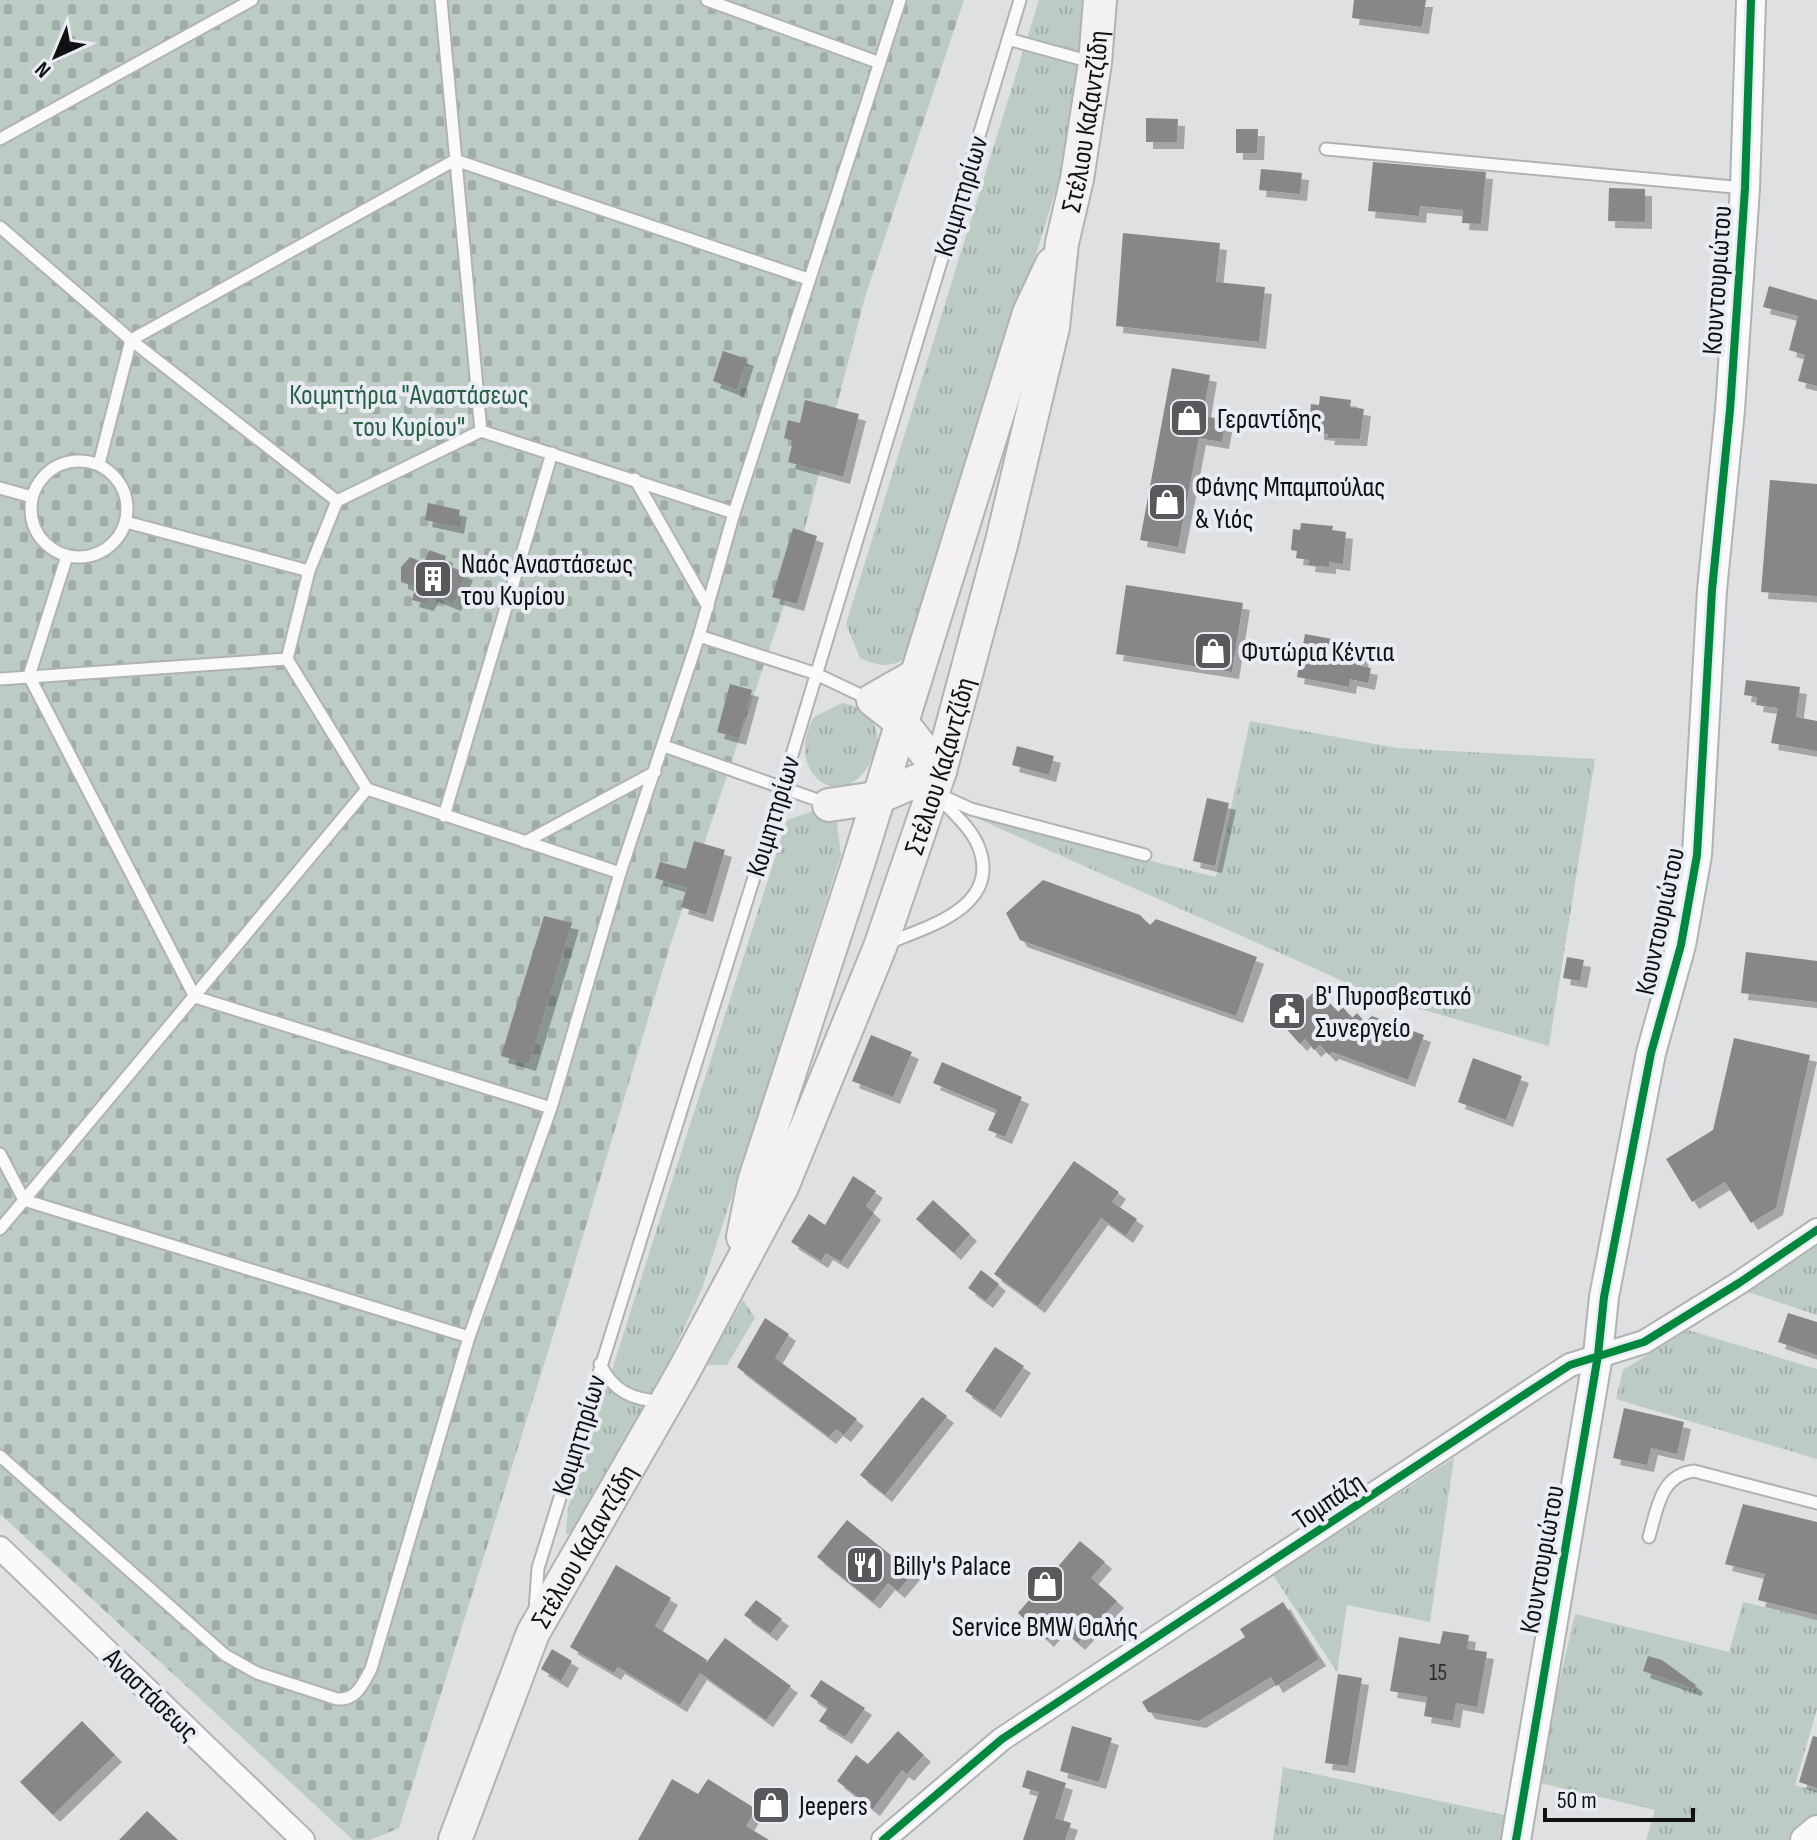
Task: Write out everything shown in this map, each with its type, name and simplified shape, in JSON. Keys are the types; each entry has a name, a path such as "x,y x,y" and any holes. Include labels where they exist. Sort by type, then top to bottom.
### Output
{"main road":[{"name":"Στέλιου Καζαντζίδη","path":"455,1840 533,1633 666,1400 782,1187 880,947 937,782 1002,541 1053,327 1062,243 1077,179 1095,63 1100,0"},
{"name":"Στέλιου Καζαντζίδη","path":"738,1263 754,1182 858,864 1029,313 1062,243"},
{"path":"829,805 876,798 937,782 902,723 873,700 915,676"},
{"path":"829,805 852,831 858,864"}],"street":[{"name":"Κουντουριώτου","path":"1516,1840 1598,1355 1604,1297 1651,1053 1681,945 1697,855 1712,590 1730,410 1745,188 1751,0"},
{"name":"Τομπάζη","path":"883,1840 1002,1739 1550,1378 1570,1365 1644,1342 1817,1230"},
{"name":"Αναστάσεως","path":"0,1548 303,1840"},
{"path":"1805,1840 1817,1830"}],"lane":[{"path":"0,139 252,0"},
{"path":"441,0 481,431"},
{"path":"707,0 880,63"},
{"path":"0,1456 93,1541 240,1665 344,1700 357,1693 371,1669 469,1337 551,1108 620,873 664,746 808,279 900,0"},
{"name":"Κοιμητηρίων","path":"533,1633 538,1568 782,788 814,673 1020,0"},
{"path":"1008,39 1095,63"},
{"path":"1326,149 1745,188"},
{"path":"99,464 131,340 455,160 808,279"},
{"path":"0,227 131,340 337,501"},
{"path":"620,873 367,789 287,659 309,571 337,501 481,431 734,513"},
{"path":"444,816 552,453"},
{"path":"85,460 99,464 121,484 126,497 126,522 107,548 81,557 67,556 42,540 34,527 32,497 37,484 58,465 85,460"},
{"path":"635,479 708,607"},
{"path":"0,488 32,497"},
{"path":"126,522 309,571"},
{"path":"67,556 29,676 195,997 551,1108"},
{"path":"699,636 814,673 873,700"},
{"path":"0,679 287,659"},
{"path":"664,746 829,805"},
{"path":"525,842 655,772"},
{"path":"937,782 971,809 1145,855"},
{"path":"880,947 958,913 972,900 980,881 983,865 980,849 937,782"},
{"path":"0,1229 367,789"},
{"path":"0,1154 24,1200 469,1337"},
{"path":"600,1364 615,1387 627,1394 666,1400"},
{"path":"1649,1537 1662,1493 1671,1480 1684,1472 1694,1471 1817,1503"}],"green space":[{"name":"Κοιμητήρια \"Αναστάσεως του Κυρίου\"","path":"0,0 964,0 865,297 788,593 669,949 555,1329 399,1828 370,1840 353,1840 0,1514"},
{"path":"1039,0 1086,0 1071,124 1062,170 913,652 894,664 875,664 860,658 846,624"},
{"path":"842,703 857,707 868,715 878,742 868,767 854,781 839,787 825,784 813,774 806,759 806,740 814,717"},
{"path":"1250,721 1397,748 1595,759 1549,1046 1379,997 974,817 1216,877"},
{"path":"817,810 837,823 841,855 703,1286 668,1364 572,1533 566,1534 568,1508 787,820"},
{"path":"1817,1246 1817,1315 1748,1292"},
{"path":"743,1300 755,1318 727,1365 706,1365"},
{"path":"1688,1330 1817,1369 1817,1459 1616,1399 1623,1370"},
{"path":"1454,1458 1430,1622 1347,1605 1337,1672 1273,1575"},
{"path":"1743,1602 1817,1620 1817,1709 1795,1785 1817,1791 1817,1823 1794,1840 1646,1840 1655,1810 1536,1782 1575,1614 1729,1652"},
{"path":"1283,1767 1509,1816 1506,1840 1273,1840"}],"building":[{"path":"1354,0 1426,0 1422,27 1352,18"},
{"path":"1146,118 1178,119 1177,142 1146,142"},
{"path":"1236,129 1258,129 1257,153 1236,153"},
{"path":"1373,162 1486,172 1481,224 1462,223 1463,210 1420,206 1419,216 1368,211"},
{"path":"1261,169 1302,173 1300,194 1259,190"},
{"path":"1609,188 1645,189 1645,222 1608,221"},
{"path":"1123,233 1220,243 1216,282 1265,287 1259,342 1116,326"},
{"path":"1769,286 1817,300 1817,386 1798,381 1805,355 1789,350 1798,316 1763,307"},
{"path":"723,351 747,359 737,390 713,381"},
{"path":"1172,368 1210,375 1203,416 1226,420 1222,442 1199,438 1178,547 1140,540"},
{"path":"1320,396 1351,400 1350,407 1364,409 1360,439 1327,438 1328,434 1317,433 1317,424 1309,423 1311,404 1319,405"},
{"path":"805,400 859,414 843,477 788,462 793,441 784,438 788,420 800,423"},
{"path":"1770,480 1817,484 1817,596 1761,592"},
{"path":"428,503 460,510 457,527 425,520"},
{"path":"1301,523 1333,526 1332,530 1346,532 1343,564 1329,562 1329,567 1308,565 1309,560 1296,558 1297,551 1291,550 1293,529 1300,530"},
{"path":"793,528 817,536 797,604 772,597"},
{"name":"Ναός Αναστάσεως του Κυρίου","path":"429,550 446,556 444,564 466,573 454,604 431,595 427,604 412,600 416,587 401,582 401,567 410,557 424,563"},
{"path":"1126,585 1243,603 1232,672 1116,654"},
{"path":"1305,634 1364,645 1360,666 1371,668 1368,683 1350,679 1349,687 1297,677"},
{"path":"1746,680 1800,687 1796,717 1817,721 1817,751 1771,743 1778,708 1756,705 1757,697 1744,695"},
{"path":"730,684 752,690 739,738 717,732"},
{"path":"1017,746 1054,756 1049,775 1012,765"},
{"path":"1207,798 1229,803 1215,866 1193,861"},
{"path":"694,841 725,850 706,915 681,907 687,888 655,878 660,862 686,869"},
{"path":"1043,880 1140,915 1150,925 1156,919 1257,957 1236,1016 1020,940 1006,913"},
{"path":"544,916 572,923 529,1064 501,1056"},
{"path":"1746,952 1817,961 1817,1002 1741,993"},
{"path":"1567,957 1584,960 1580,981 1563,978"},
{"path":"1313,993 1324,1004 1328,1001 1338,1012 1343,1007 1352,1018 1357,1013 1365,1022 1372,1016 1424,1035 1408,1080 1332,1052 1329,1055 1320,1045 1314,1050 1305,1039 1300,1044 1281,1023"},
{"path":"871,1035 912,1052 893,1097 852,1081"},
{"path":"1734,1038 1810,1055 1776,1208 1751,1223 1725,1182 1692,1202 1666,1159 1713,1130"},
{"path":"1473,1058 1522,1076 1506,1120 1458,1102"},
{"path":"942,1062 1022,1097 1005,1137 988,1130 997,1110 933,1083"},
{"path":"1074,1161 1119,1192 1112,1202 1137,1219 1126,1236 1101,1218 1038,1306 994,1274"},
{"path":"853,1176 876,1191 866,1206 874,1213 841,1262 826,1253 821,1261 791,1242 809,1214 825,1225"},
{"path":"933,1200 970,1234 954,1253 916,1219"},
{"path":"981,1270 999,1284 986,1301 968,1288"},
{"path":"1788,1313 1817,1322 1817,1355 1778,1342"},
{"path":"765,1318 789,1334 775,1358 857,1419 844,1435 836,1429 829,1437 737,1367"},
{"path":"995,1347 1024,1366 994,1411 965,1391"},
{"path":"922,1397 947,1416 885,1495 860,1475"},
{"path":"1624,1408 1684,1422 1677,1454 1651,1448 1647,1465 1613,1458"},
{"path":"1743,1504 1817,1522 1817,1615 1758,1600 1765,1574 1725,1564"},
{"name":"Billy's Palace","path":"847,1520 913,1573 898,1591 888,1583 873,1602 817,1557"},
{"path":"1080,1541 1105,1562 1091,1578 1117,1601 1078,1643 1059,1626 1047,1640 1018,1613"},
{"path":"616,1565 671,1598 655,1626 707,1660 706,1663 725,1638 791,1686 766,1720 700,1673 680,1705 618,1667 614,1673 570,1647"},
{"path":"756,1600 782,1619 770,1634 744,1615"},
{"path":"1283,1602 1319,1659 1276,1686 1271,1677 1199,1721 1148,1712 1142,1702 1245,1637 1240,1629"},
{"path":"1443,1631 1469,1635 1467,1649 1487,1652 1477,1707 1456,1703 1453,1721 1424,1716 1427,1697 1390,1691 1399,1637 1440,1644"},
{"path":"552,1649 572,1661 561,1681 541,1669"},
{"path":"1648,1656 1662,1660 1696,1685 1694,1689 1643,1671"},
{"path":"1338,1674 1362,1678 1348,1766 1325,1763"},
{"path":"821,1680 865,1708 845,1737 819,1721 828,1708 810,1696"},
{"path":"82,1721 115,1755 53,1815 20,1782"},
{"path":"1072,1726 1112,1738 1099,1782 1060,1771"},
{"path":"898,1731 924,1755 907,1774 902,1770 873,1809 837,1781 856,1755 868,1764"},
{"path":"1813,1736 1817,1737 1817,1788 1799,1782"},
{"path":"1027,1770 1066,1783 1055,1818 1071,1823 1065,1840 1023,1840 1039,1792 1022,1787"},
{"path":"672,1779 698,1794 708,1779 756,1809 746,1826 769,1840 638,1840"},
{"path":"147,1811 178,1840 119,1840"}],"cycle path":[{"path":"1516,1840 1598,1355 1604,1297 1651,1053 1681,945 1697,855 1712,590 1730,410 1745,188 1751,0"},
{"path":"883,1840 1002,1739 1539,1385 1570,1365 1644,1342 1817,1230"}],"place":[{"name":"Γεραντίδης","path":"1189,418"},
{"name":"Φάνης Μπαμπούλας & Υιός","path":"1167,502"},
{"name":"Ναός Αναστάσεως του Κυρίου","path":"433,579"},
{"name":"Φυτώρια Κέντια","path":"1213,651"},
{"name":"Β' Πυροσβεστικό Συνεργείο","path":"1287,1011"},
{"name":"Billy's Palace","path":"865,1565"},
{"name":"Service BMW Θαλής","path":"1045,1584"},
{"name":"Jeepers","path":"771,1805"}]}
